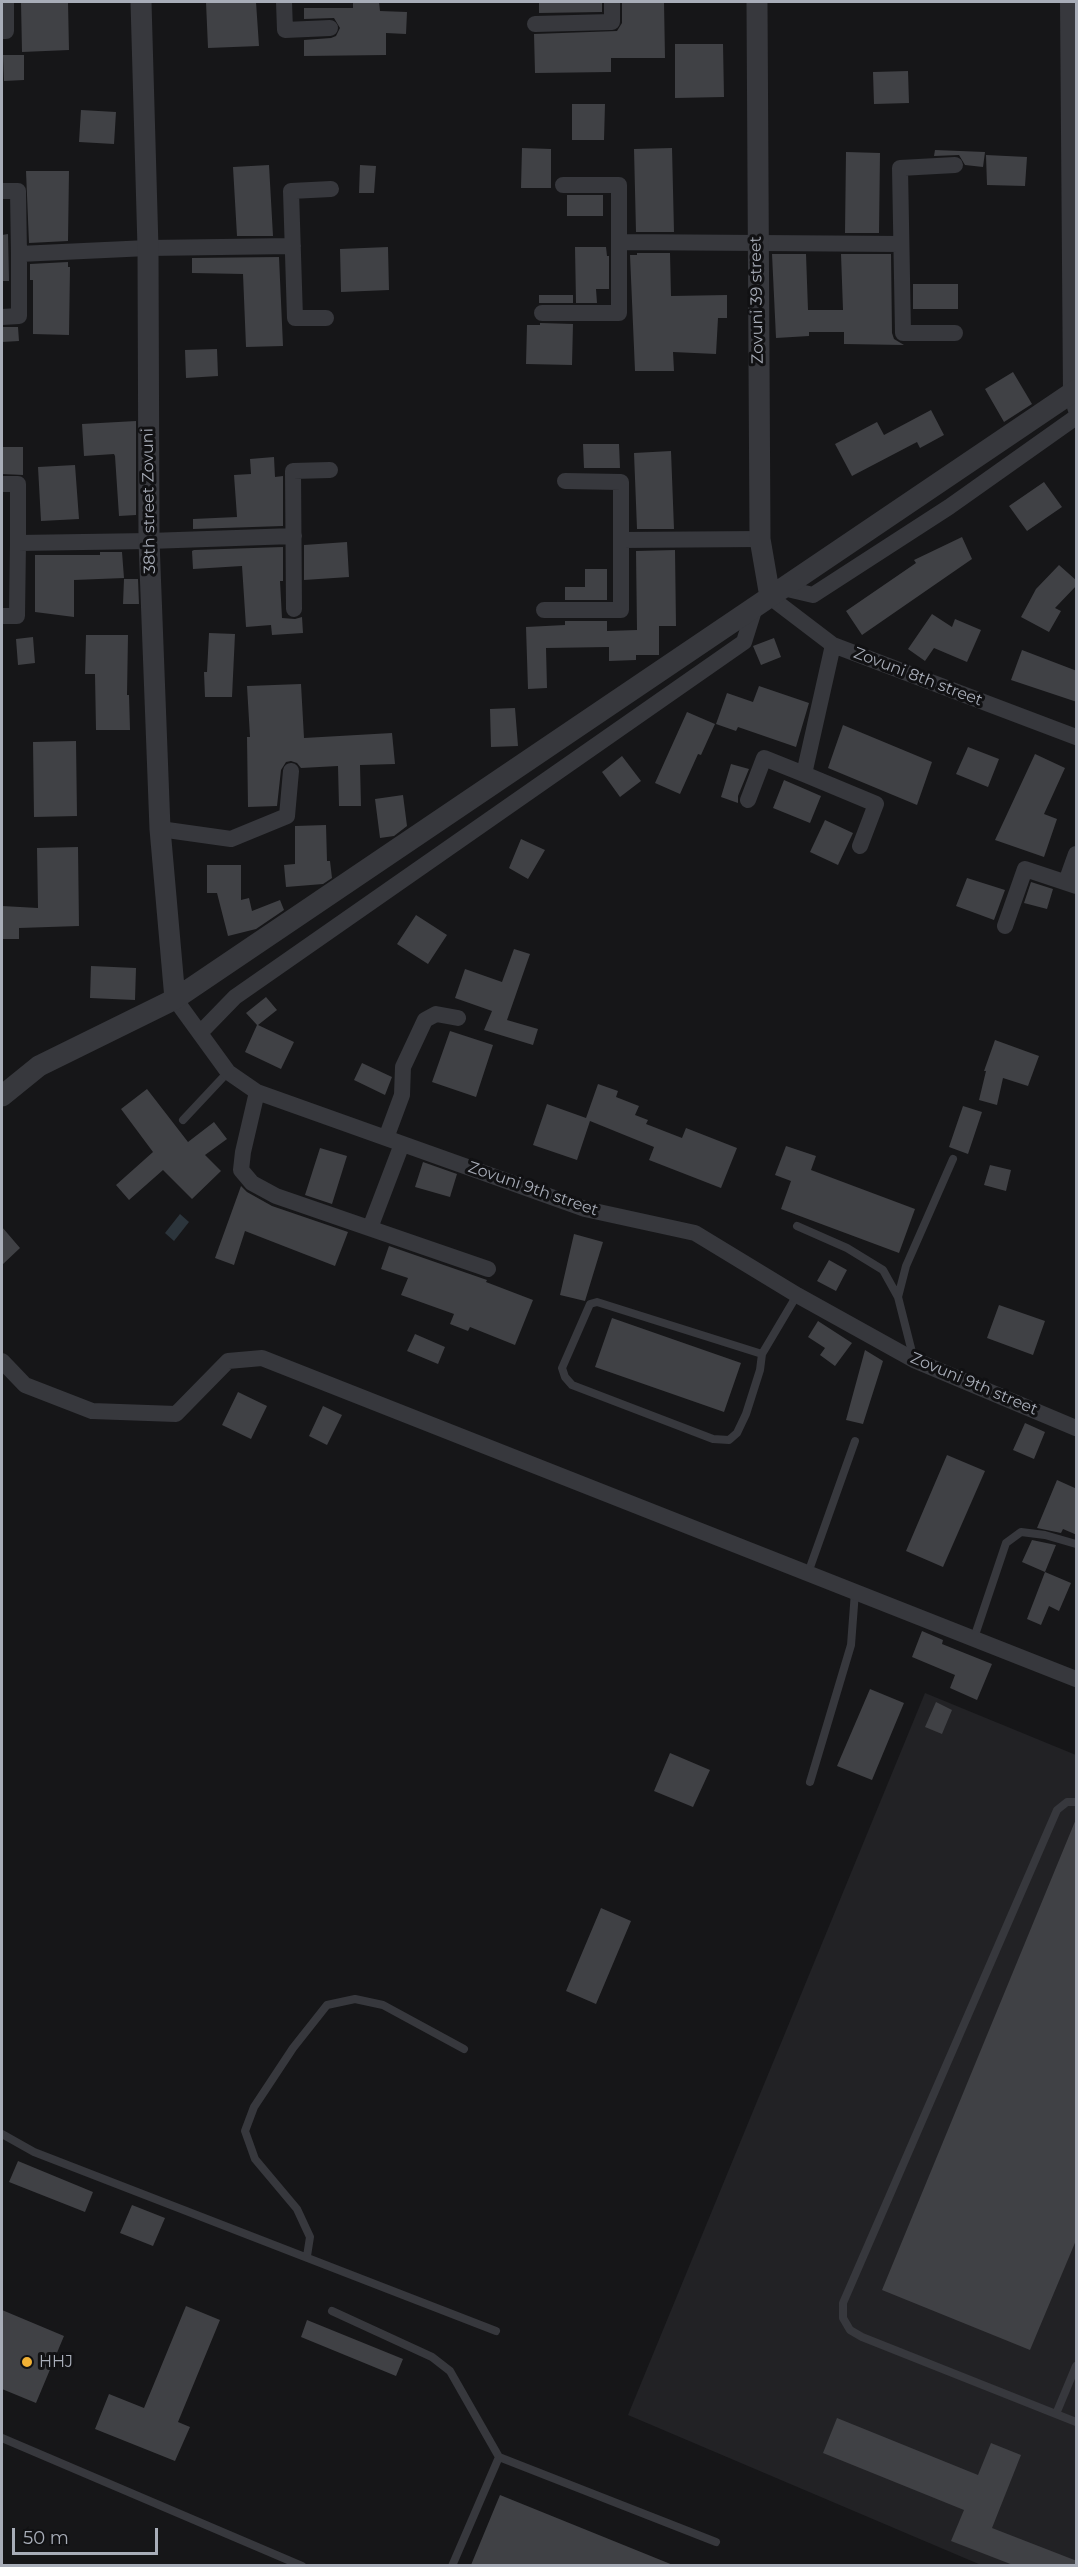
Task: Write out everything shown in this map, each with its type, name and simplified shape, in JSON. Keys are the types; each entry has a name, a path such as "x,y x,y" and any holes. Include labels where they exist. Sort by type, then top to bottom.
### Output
{"street":[{"path":"2,31 6,31 6,2"},
{"name":"38th street Zovuni","path":"141,2 148,248 149,542 160,829 175,999"},
{"path":"284,2 285,30 330,28"},
{"path":"535,24 612,22 612,2"},
{"name":"Zovuni 39 street","path":"757,2 760,539 769,597"},
{"path":"2,1096 39,1066 175,999 769,597 1075,398 1068,2"},
{"path":"955,165 900,168 903,333 955,333"},
{"path":"542,313 619,313 619,185 563,185"},
{"path":"327,318 295,318 291,191 331,189"},
{"path":"2,191 18,191 19,254 19,316 2,317"},
{"path":"619,242 901,244"},
{"path":"19,254 148,248 293,246"},
{"path":"769,597 813,595 949,507 1077,417"},
{"path":"294,609 292,471 330,470"},
{"path":"544,610 621,610 621,482 565,481"},
{"path":"2,484 18,484 17,616 2,616"},
{"path":"18,543 149,542 294,536"},
{"path":"621,540 760,539"},
{"path":"200,1034 244,990 744,642 769,597"},
{"name":"Zovuni 8th street","path":"769,597 833,645 1077,737"},
{"path":"804,774 833,645"},
{"path":"748,800 764,758 804,774 876,804 860,846"},
{"path":"160,829 231,839 286,816 291,771"},
{"path":"1005,926 1025,869 1071,884 1077,854"},
{"name":"Zovuni 9th street","path":"175,999 228,1072 257,1092 585,1209 695,1233 797,1295 914,1360 1077,1428"},
{"path":"386,1138 402,1095 403,1067 425,1020 436,1014 458,1018"},
{"path":"257,1092 241,1170 252,1183 276,1196 488,1269"},
{"path":"370,1228 402,1143"},
{"path":"2,1361 25,1385 92,1411 176,1414 228,1361 261,1358 1077,1679"}],"lane":[{"path":"183,1120 228,1072"},
{"path":"898,1297 906,1266 953,1159"},
{"path":"797,1226 847,1248 884,1270 898,1297 914,1360"},
{"path":"762,1354 597,1302 590,1304 562,1368 565,1377 572,1385 713,1439 729,1440 737,1433 746,1414 760,1370 762,1354 797,1295"},
{"path":"808,1573 855,1441"},
{"path":"974,1638 1006,1543 1021,1532 1045,1534 1077,1544"},
{"path":"810,1782 851,1645 855,1592"},
{"path":"1077,1802 1066,1802 1057,1810 843,2303 843,2318 850,2330 862,2337 1077,2422"},
{"path":"307,2256 310,2237 297,2209 255,2159 245,2131 254,2107 293,2048 327,2005 355,1999 383,2005 464,2049"},
{"path":"2,2134 34,2152 496,2331"},
{"path":"332,2311 432,2357 450,2371 499,2457 716,2542"},
{"path":"1056,2414 1077,2366"},
{"path":"2,2438 302,2565"},
{"path":"452,2565 499,2457"}],"shaded area":[{"path":"180,1214 189,1222 174,1241 165,1233"},
{"path":"925,1693 1076,1755 1076,2565 981,2565 628,2415"}],"building":[{"path":"21,2 68,2 69,50 22,52"},
{"path":"206,2 256,2 259,46 208,48"},
{"path":"353,2 379,2 380,11 407,12 406,34 386,33 386,55 304,56 304,40 331,38 336,36 340,28 334,18 304,19 304,8 353,8"},
{"path":"539,2 602,2 602,12 539,13"},
{"path":"622,2 664,2 665,58 611,58 611,72 535,73 534,34 617,31 622,23"},
{"path":"675,44 723,44 724,97 675,98"},
{"path":"3,55 24,55 24,80 4,81"},
{"path":"908,71 909,103 874,104 873,72"},
{"path":"572,104 605,104 604,140 572,140"},
{"path":"81,110 116,112 114,144 79,142"},
{"path":"522,148 551,149 551,188 521,188"},
{"path":"672,148 674,232 636,232 634,149"},
{"path":"935,150 985,152 983,167 965,165 959,155 934,156"},
{"path":"846,152 880,153 879,233 845,233"},
{"path":"986,155 1027,157 1025,186 987,185"},
{"path":"269,165 273,236 237,236 233,167"},
{"path":"360,165 376,166 374,193 359,193"},
{"path":"26,171 69,171 68,241 29,243"},
{"path":"567,195 603,195 603,216 567,216"},
{"path":"8,234 9,281 2,281 2,235"},
{"path":"388,247 389,290 341,292 340,249"},
{"path":"575,247 606,247 607,256 609,256 609,289 596,289 597,303 576,303"},
{"path":"637,253 670,253 671,296 727,295 727,318 718,318 716,354 673,352 674,371 635,371 630,255 637,255"},
{"path":"772,254 806,254 808,310 843,310 841,254 891,254 892,333 894,339 904,345 844,344 844,332 809,332 809,336 776,338"},
{"path":"279,257 283,346 246,347 243,274 192,273 192,258"},
{"path":"68,262 68,267 70,267 69,335 33,334 33,280 30,280 30,264"},
{"path":"913,284 958,284 958,309 913,309"},
{"path":"539,295 573,295 573,303 539,303"},
{"path":"540,323 573,324 572,365 526,364 527,325 540,325"},
{"path":"2,327 18,327 19,341 2,342"},
{"path":"217,349 218,376 186,378 185,350"},
{"path":"1013,372 1032,404 1004,422 985,389"},
{"path":"931,410 944,435 920,448 917,442 852,476 835,444 877,422 884,435"},
{"path":"136,421 136,515 119,516 115,456 114,454 84,456 82,424"},
{"path":"583,444 619,444 620,468 584,468"},
{"path":"2,447 23,447 23,475 2,474"},
{"path":"671,451 674,529 637,529 634,453"},
{"path":"274,457 275,477 283,476 283,526 193,529 193,519 237,517 234,475 251,474 250,459"},
{"path":"75,465 79,519 41,521 38,467"},
{"path":"1044,482 1062,507 1027,531 1009,506"},
{"path":"962,537 972,559 862,635 846,611 916,563 914,560"},
{"path":"347,542 349,577 304,580 304,545"},
{"path":"283,547 283,581 280,581 282,618 302,617 303,633 272,635 271,625 246,627 242,566 193,569 192,551 194,550"},
{"path":"675,550 676,626 659,626 659,655 636,655 636,660 609,661 609,647 546,648 547,688 528,689 526,627 565,625 565,621 607,621 607,631 637,630 636,551"},
{"path":"100,552 122,552 124,578 74,580 74,617 35,612 35,555 100,555"},
{"path":"1059,565 1077,581 1077,585 1055,608 1061,611 1049,632 1021,617 1036,589"},
{"path":"585,569 607,569 607,600 565,600 565,587 585,587"},
{"path":"124,579 138,579 139,604 123,604"},
{"path":"932,614 952,627 955,619 981,630 967,662 934,648 925,661 908,649"},
{"path":"209,633 235,634 232,697 205,697 204,672 207,672"},
{"path":"86,635 128,635 127,695 129,695 130,730 96,730 95,674 85,674"},
{"path":"33,637 35,663 18,665 16,639"},
{"path":"774,638 781,657 761,665 753,646"},
{"path":"1022,650 1077,671 1077,702 1011,680"},
{"path":"301,684 304,738 392,733 395,764 360,765 361,806 339,806 338,766 301,768 297,763 291,761 286,762 281,770 277,806 248,807 247,737 250,737 247,686"},
{"path":"759,686 809,703 796,747 738,727 736,731 716,724 727,693 753,702"},
{"path":"515,708 518,746 491,747 490,709"},
{"path":"687,712 715,724 680,794 655,783"},
{"path":"843,725 932,762 917,805 828,768"},
{"path":"76,741 77,816 34,817 33,742"},
{"path":"968,747 999,759 988,787 956,774"},
{"path":"1035,754 1065,768 1044,814 1057,819 1044,857 995,840"},
{"path":"622,756 641,781 620,797 602,772"},
{"path":"731,764 749,769 738,796 738,803 721,797"},
{"path":"784,780 821,796 810,823 773,808"},
{"path":"403,795 407,826 394,836 380,838 375,799"},
{"path":"825,820 853,833 838,865 810,852"},
{"path":"326,825 327,861 330,861 332,878 323,884 286,887 284,865 295,864 295,826"},
{"path":"521,839 545,850 528,879 509,868"},
{"path":"78,847 79,926 19,928 19,939 2,939 2,906 38,908 37,848"},
{"path":"207,865 241,865 241,900 249,898 252,911 280,900 284,910 256,929 228,936 217,893 207,893"},
{"path":"967,878 1005,890 994,920 956,906"},
{"path":"1031,882 1053,889 1047,909 1024,903"},
{"path":"416,915 447,935 428,964 397,944"},
{"path":"514,949 530,954 507,1020 538,1029 533,1045 484,1030 492,1011 455,998 465,969 502,982"},
{"path":"91,966 136,968 135,1000 90,998"},
{"path":"266,997 277,1010 258,1025 294,1042 281,1069 245,1052 257,1025 246,1013"},
{"path":"450,1031 493,1045 476,1097 432,1082"},
{"path":"995,1040 1039,1056 1028,1086 1003,1078 997,1105 979,1100 986,1071 984,1071"},
{"path":"362,1063 392,1077 385,1095 354,1080"},
{"path":"598,1084 618,1091 616,1097 639,1106 635,1115 648,1120 646,1124 682,1138 686,1128 737,1148 721,1188 649,1160 654,1147 590,1121 577,1160 533,1145 547,1104 586,1118"},
{"path":"147,1089 188,1142 214,1122 227,1139 205,1155 221,1171 192,1199 163,1170 129,1200 116,1185 153,1152 121,1109"},
{"path":"963,1106 982,1112 968,1154 949,1147"},
{"path":"786,1146 816,1156 811,1170 915,1209 899,1253 781,1209 791,1181 775,1175"},
{"path":"320,1148 347,1156 332,1204 305,1195"},
{"path":"423,1162 457,1174 450,1197 415,1187"},
{"path":"990,1165 1011,1170 1006,1191 984,1185"},
{"path":"241,1186 272,1206 348,1232 335,1266 245,1231 234,1265 215,1258"},
{"path":"2,1227 20,1248 2,1265"},
{"path":"574,1234 603,1242 585,1301 560,1295"},
{"path":"389,1246 487,1280 486,1282 533,1300 515,1345 470,1327 468,1331 450,1324 454,1314 401,1295 408,1278 381,1269"},
{"path":"829,1260 847,1270 836,1291 817,1281"},
{"path":"999,1305 1045,1321 1033,1355 987,1338"},
{"path":"612,1318 741,1363 724,1412 595,1367"},
{"path":"818,1321 852,1343 835,1366 820,1355 825,1348 808,1337"},
{"path":"415,1334 445,1347 438,1364 407,1351"},
{"path":"865,1350 883,1361 863,1424 846,1420"},
{"path":"238,1392 267,1406 251,1439 222,1425"},
{"path":"323,1406 342,1415 327,1445 309,1436"},
{"path":"1025,1423 1045,1432 1034,1459 1013,1450"},
{"path":"947,1455 985,1471 943,1567 906,1551"},
{"path":"1057,1480 1077,1489 1077,1535 1063,1529 1061,1533 1037,1528"},
{"path":"1032,1540 1056,1545 1045,1572 1022,1562"},
{"path":"1045,1572 1071,1583 1059,1611 1049,1606 1041,1625 1027,1619"},
{"path":"922,1631 943,1640 942,1644 992,1664 977,1700 950,1688 955,1675 912,1657"},
{"path":"870,1689 904,1703 872,1780 837,1766"},
{"path":"936,1702 952,1710 942,1734 925,1727"},
{"path":"670,1753 710,1770 693,1807 654,1791"},
{"path":"1076,1819 1077,2238 1030,2350 882,2290"},
{"path":"601,1908 631,1921 596,2004 566,1991"},
{"path":"18,2161 93,2192 85,2212 9,2182"},
{"path":"132,2205 165,2218 153,2246 120,2233"},
{"path":"186,2306 220,2320 178,2422 190,2427 175,2461 95,2429 109,2394 144,2408"},
{"name":"HHJ","path":"2,2310 64,2336 36,2403 2,2389"},
{"path":"307,2320 403,2359 396,2376 301,2337"},
{"path":"837,2418 978,2475 991,2443 1021,2455 992,2528 1077,2561 1077,2565 1013,2565 951,2541 964,2510 823,2453"},
{"path":"500,2495 673,2565 471,2565"}],"place":[{"name":"HHJ","path":"27,2362"}]}
